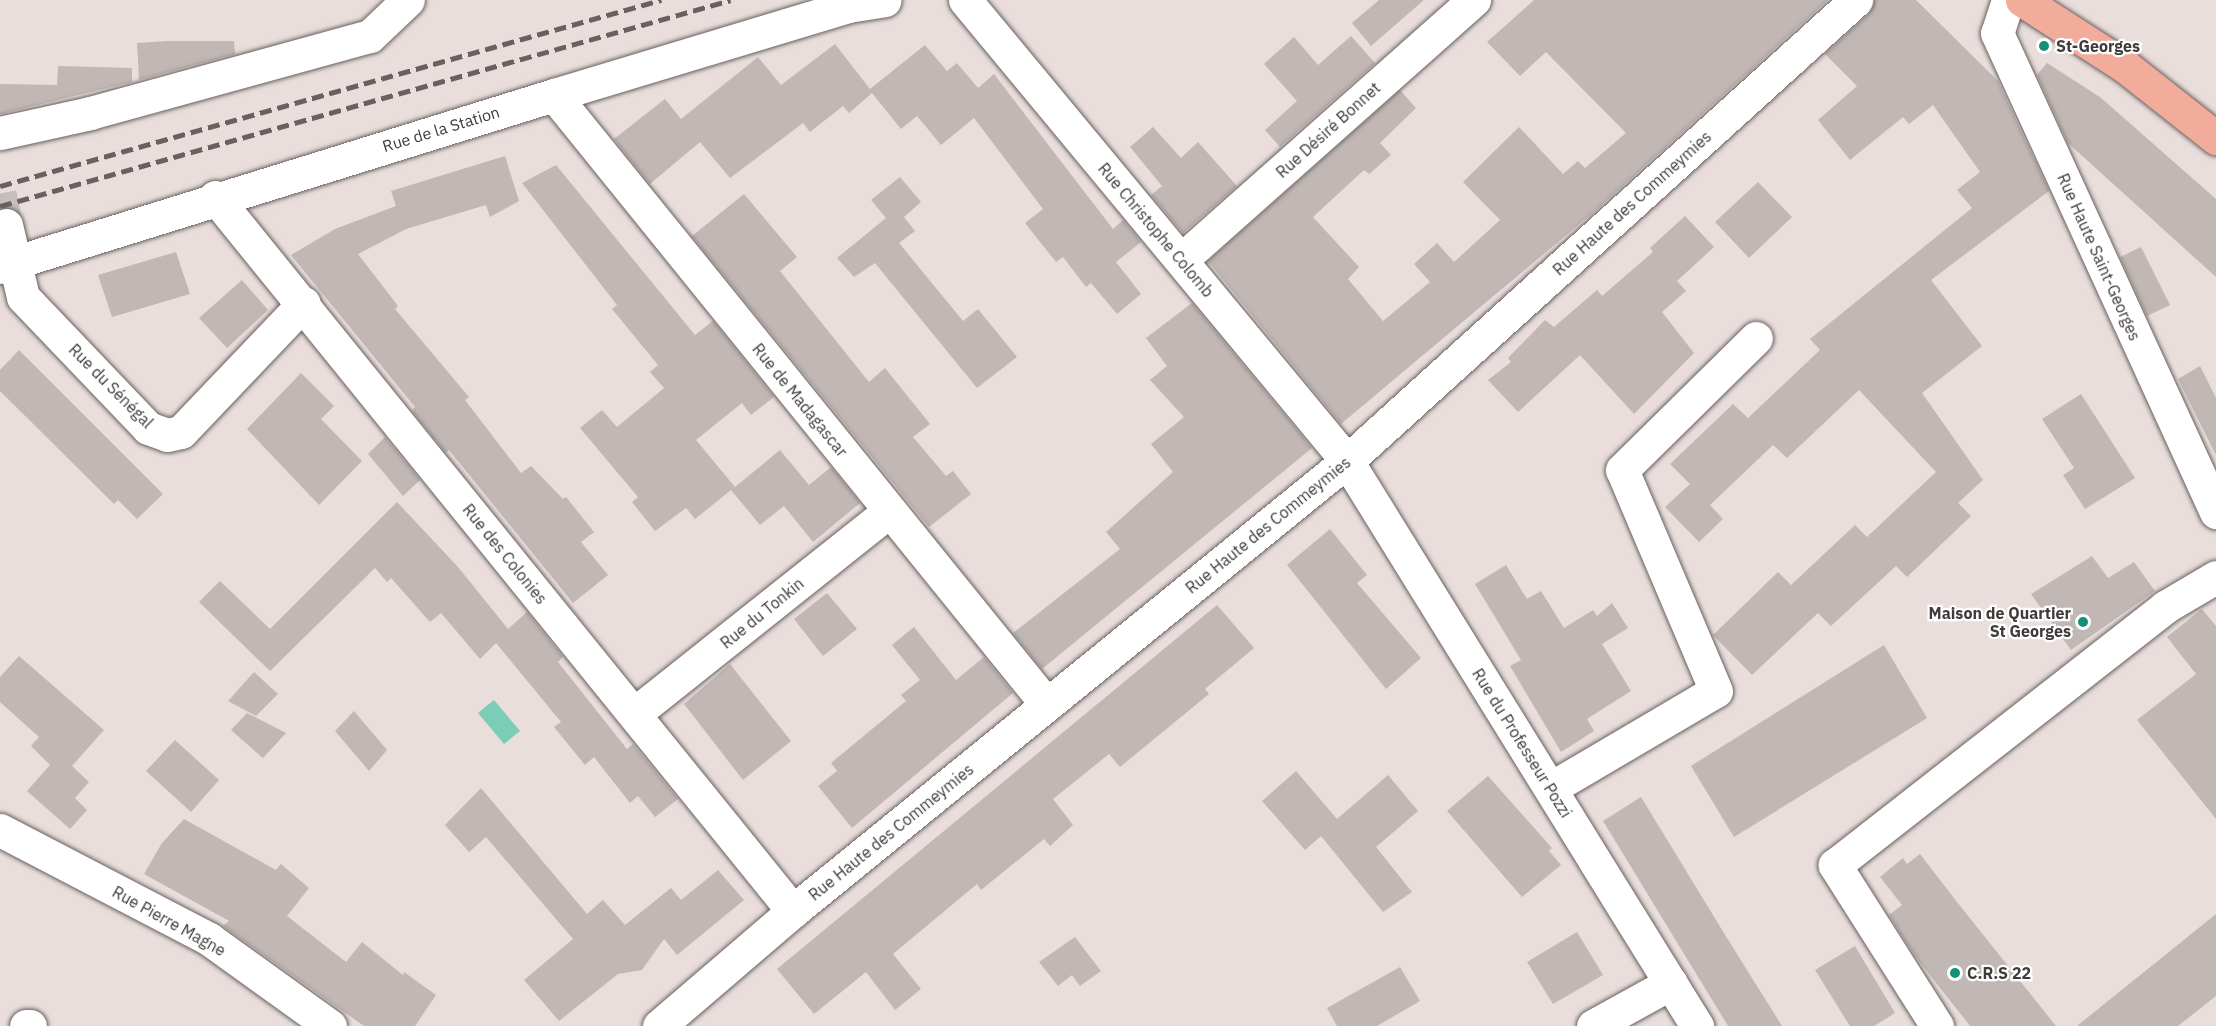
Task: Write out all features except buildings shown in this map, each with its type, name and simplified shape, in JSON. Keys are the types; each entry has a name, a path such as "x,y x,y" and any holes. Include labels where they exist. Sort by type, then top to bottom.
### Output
{"main road":[{"path":"2022,0 2126,67 2216,138"}],"street":[{"path":"0,133 90,114 370,36 408,0"},
{"name":"Rue de la Station","path":"8,265 215,197 848,6 885,0"},
{"name":"Rue Christophe Colomb","path":"966,0 1347,461"},
{"name":"Rue Désiré Bonnet","path":"1182,260 1474,0"},
{"name":"Rue Haute des Commeymies","path":"659,1026 794,911 1347,461 1856,0"},
{"name":"Rue Haute Saint-Georges","path":"2008,0 1997,33 2216,513"},
{"name":"Rue de Madagascar","path":"554,95 1047,705"},
{"name":"Rue des Colonies","path":"215,197 304,303 794,911"},
{"name":"Rue du Sénégal","path":"6,225 8,265 23,297 148,428 166,435 181,432 304,303"},
{"path":"1551,788 1716,692 1622,470 1756,338"},
{"name":"Rue du Professeur Pozzi","path":"1347,461 1697,1026"},
{"name":"Rue du Tonkin","path":"634,714 889,511"},
{"path":"1937,1026 1835,865 2165,607 2216,577"},
{"name":"Rue Pierre Magne","path":"0,830 209,939 330,1026"},
{"path":"1593,1026 1671,983"}],"shaded area":[{"path":"494,700 520,731 504,744 478,713"}],"tunnel":[{"path":"0,193 6,225"}],"railway":[{"path":"0,186 661,0"},
{"path":"0,206 731,0"}],"place":[{"name":"St-Georges","path":"2044,46"},
{"name":"Maison de Quartier St Georges","path":"2083,622"},
{"name":"C.R.S 22","path":"1955,973"}]}
